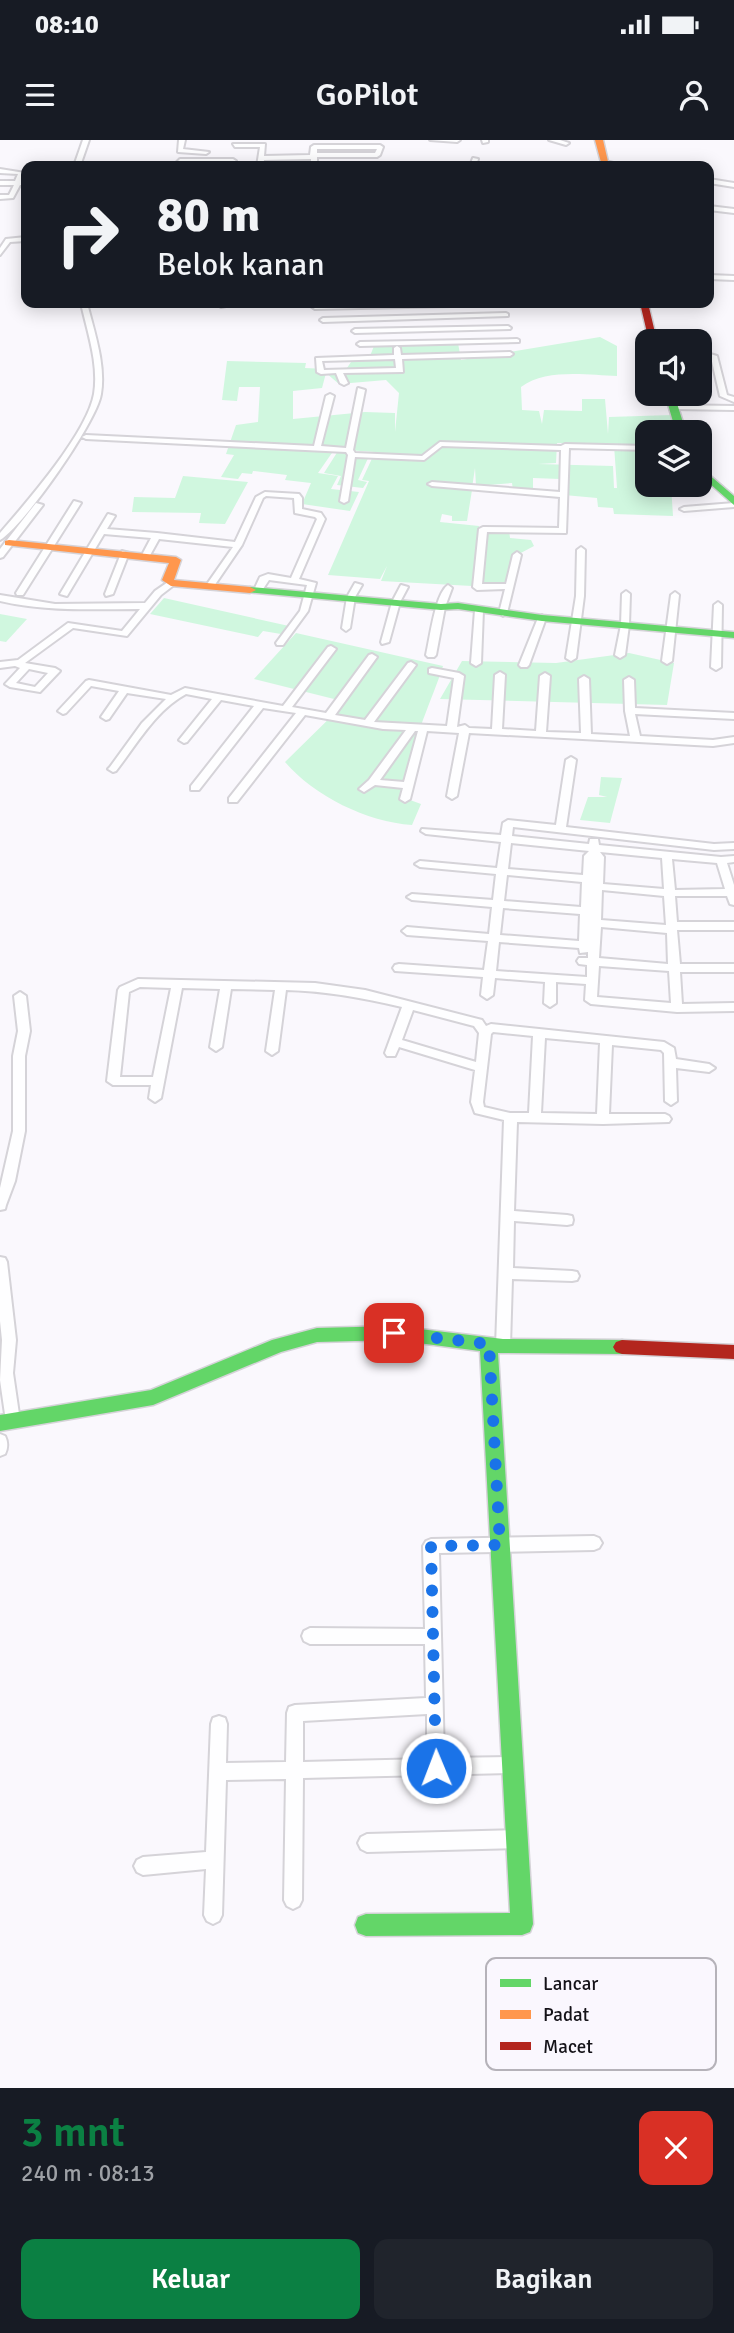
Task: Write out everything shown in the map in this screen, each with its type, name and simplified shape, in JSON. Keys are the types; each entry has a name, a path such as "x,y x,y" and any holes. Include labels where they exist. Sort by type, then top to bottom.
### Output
{"street":[{"path":"79,161 86,140"},
{"path":"182,140 180,152 206,152"},
{"path":"204,161 209,140"},
{"path":"314,140 315,144 351,142 379,145 380,140"},
{"path":"433,140 457,140"},
{"path":"552,140 566,143"},
{"path":"599,140 604,161"},
{"path":"233,161 236,143 263,145 261,161"},
{"path":"262,155 313,154 377,155 380,147 316,146 313,154 314,161"},
{"path":"126,161 128,155"},
{"path":"0,172 21,169"},
{"path":"0,197 11,197 21,173"},
{"path":"0,182 21,182"},
{"path":"714,182 734,185"},
{"path":"714,209 734,211"},
{"path":"714,211 726,216"},
{"path":"0,253 11,239"},
{"path":"0,240 21,239"},
{"path":"714,278 734,278"},
{"path":"3,545 96,404 96,370 85,308"},
{"path":"391,308 392,318 394,330 396,343 398,356 400,369 320,372 318,359 398,356 510,354"},
{"path":"645,308 650,329"},
{"path":"323,320 506,315"},
{"path":"355,331 508,328"},
{"path":"360,344 517,341"},
{"path":"430,356 433,365"},
{"path":"712,356 724,396 734,400"},
{"path":"339,371 344,383"},
{"path":"344,501 361,390"},
{"path":"317,448 330,396"},
{"path":"712,405 734,408"},
{"path":"86,437 317,448 424,458 430,456 435,446 440,444 635,447"},
{"path":"509,586 477,587 483,529 563,531 563,448"},
{"path":"712,482 734,504"},
{"path":"432,484 564,495"},
{"path":"209,587 238,545 262,495 296,496 298,511 318,515 321,519 295,579"},
{"path":"20,593 77,503"},
{"path":"684,509 734,504"},
{"path":"3,545 39,505"},
{"path":"64,594 111,516"},
{"path":"103,531 238,545"},
{"path":"146,555 157,535"},
{"path":"3,545 92,550 176,560 167,580 170,583"},
{"path":"571,658 577,621 581,551"},
{"path":"109,594 125,553"},
{"path":"503,613 517,555"},
{"path":"258,590 265,578 311,582 304,611 280,643"},
{"path":"12,664 22,662 71,625 124,634 158,593 170,583 310,594 355,591 396,602 734,635"},
{"path":"385,642 396,602 404,587"},
{"path":"431,655 441,607 448,588"},
{"path":"346,628 355,591"},
{"path":"620,655 626,594"},
{"path":"667,661 675,595"},
{"path":"0,598 42,607 149,606"},
{"path":"716,667 718,605"},
{"path":"476,663 479,610"},
{"path":"524,665 542,618"},
{"path":"286,708 331,649"},
{"path":"329,716 372,657"},
{"path":"0,664 27,666"},
{"path":"368,723 411,665"},
{"path":"432,671 459,676 452,727"},
{"path":"498,730 500,675"},
{"path":"541,733 545,676"},
{"path":"584,679 586,735"},
{"path":"629,680 629,710 635,738"},
{"path":"63,711 89,683 174,698"},
{"path":"106,717 125,689"},
{"path":"113,769 146,726 174,698 185,691 368,723 713,743 734,740"},
{"path":"184,740 219,695"},
{"path":"195,788 261,704"},
{"path":"629,710 734,716"},
{"path":"233,800 302,712"},
{"path":"409,786 368,786 418,727"},
{"path":"405,799 418,727"},
{"path":"452,796 465,728"},
{"path":"561,828 571,760"},
{"path":"487,995 508,823 714,847 734,846"},
{"path":"425,831 594,850 734,859"},
{"path":"595,833 594,850 599,857 590,884 587,980 591,1000 677,1007 734,1007"},
{"path":"667,856 677,1007"},
{"path":"420,864 501,870 670,893 733,896 721,860"},
{"path":"412,897 497,903 589,919 671,928 734,926"},
{"path":"588,961 584,945 589,919"},
{"path":"407,931 584,945"},
{"path":"588,961 673,968 734,968"},
{"path":"399,968 587,980"},
{"path":"550,1003 551,978"},
{"path":"158,1081 113,1081 124,990 135,984 327,988 478,1023 485,1032 477,1102 479,1110 510,1117 665,1119"},
{"path":"155,1098 177,984"},
{"path":"216,1047 226,985"},
{"path":"272,1051 281,986"},
{"path":"0,1205 9,1181 19,1131 19,1056 24,1031 20,996"},
{"path":"409,1005 393,1047 481,1068"},
{"path":"485,1032 491,1028 664,1046 670,1051 672,1063 671,1101"},
{"path":"535,1118 539,1034"},
{"path":"603,1119 606,1040"},
{"path":"672,1063 709,1068"},
{"path":"366,1925 522,1924 500,1545 496,1345 506,1273 510,1117"},
{"path":"508,1216 567,1220"},
{"path":"0,1262 9,1340 6,1422 153,1397 278,1345 317,1335 394,1333 496,1345 734,1352"},
{"path":"506,1273 572,1276"},
{"path":"0,1440 0,1450"},
{"path":"436,1768 431,1546 594,1543"},
{"path":"310,1636 433,1637"},
{"path":"293,1899 295,1713 435,1706"},
{"path":"213,1915 219,1724"},
{"path":"218,1772 513,1765"},
{"path":"367,1843 517,1839"},
{"path":"143,1866 213,1860"}],"green space":[{"path":"600,337 617,346 617,376 568,374 542,377 521,387 522,410 539,411 542,424 544,410 582,411 582,399 605,399 608,434 609,417 672,415 673,420 635,420 635,497 672,497 673,516 614,514 613,508 598,507 597,498 564,495 562,470 560,479 533,478 533,491 513,490 512,483 476,486 475,468 472,488 453,487 472,490 467,521 452,521 452,516 442,514 440,522 479,526 472,586 381,581 387,566 380,579 328,575 369,481 362,480 375,452 318,448 334,450 318,473 338,476 331,489 359,492 350,511 302,504 311,483 285,480 287,475 253,471 252,474 242,473 238,479 221,477 234,455 226,454 236,425 258,422 260,387 239,387 237,401 222,400 227,361 306,363 305,368 327,369 326,372 345,371 355,356 370,356 376,341 458,343 461,360","holes":["326,373 339,384 386,380 399,393 395,432 395,413 365,412 293,419 293,391 322,388","557,443 619,444 614,445 617,488 614,488 613,466 538,464 556,463"]},
{"path":"338,451 370,454 358,480 367,482 363,488 337,485 341,476 324,473"},
{"path":"183,476 248,482 225,524 199,523 201,513 132,512 134,497 175,498"},
{"path":"486,529 509,530 510,538 531,540 534,546 517,555 507,585 479,587"},
{"path":"164,598 289,626 281,634 263,631 258,637 150,614"},
{"path":"0,614 27,619 6,642 0,641"},
{"path":"296,633 443,666 409,769 410,800 421,804 412,825 377,819 342,805 311,786 285,762 346,702 254,679"},
{"path":"629,653 674,663 667,705 440,699 462,661 556,663"},
{"path":"601,777 622,778 610,823 580,820 588,797 607,797 599,795"}],"traffic: fast":[{"path":"673,406 677,420"},
{"path":"712,481 734,502"},
{"path":"250,590 441,607 458,606 542,618 734,635"},
{"path":"0,1423 153,1397 278,1345 317,1335 395,1333 503,1346 622,1347"},
{"path":"366,1925 522,1924 489,1344"}],"traffic: slow":[{"path":"599,140 605,161"},
{"path":"9,543 176,560 167,580 171,583 250,590"}],"traffic: jam":[{"path":"645,308 650,329"},
{"path":"622,1347 734,1352"}],"route":[{"path":"394,1333 489,1344 500,1545 431,1546 436,1768"}]}
